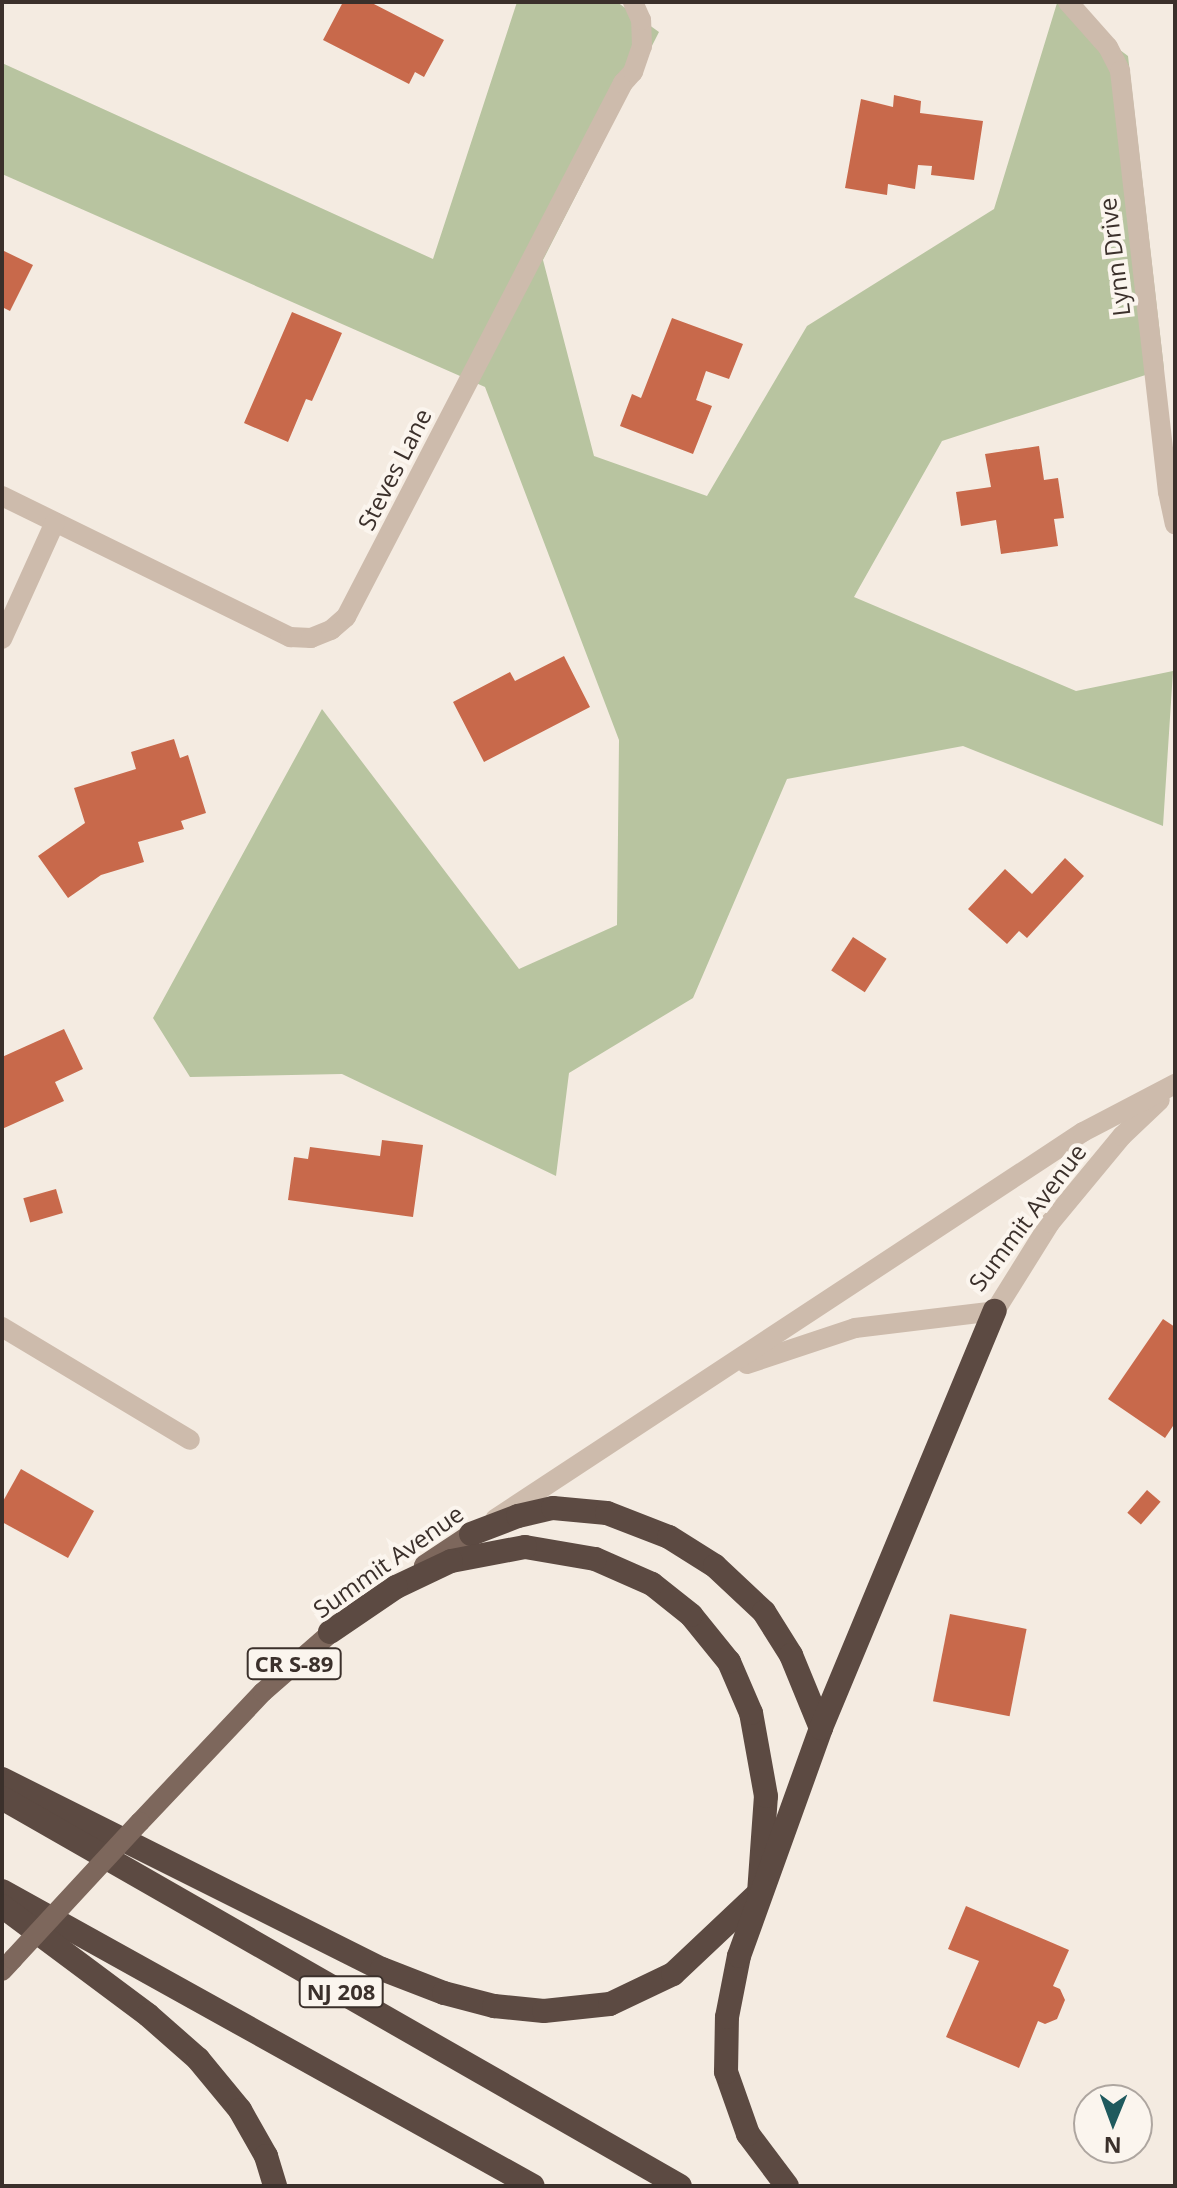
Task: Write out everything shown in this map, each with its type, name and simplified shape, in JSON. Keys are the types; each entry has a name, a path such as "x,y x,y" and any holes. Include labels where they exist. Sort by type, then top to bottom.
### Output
{"highway":[{"path":"787,2186 748,2134 726,2072 727,2017 739,1956 759,1893 821,1728 995,1311"},
{"path":"471,1534 518,1516 553,1508 607,1513 669,1537 715,1566 764,1612 791,1655 821,1728"},
{"path":"2,1779 382,1969 444,1993 494,2006 544,2011 610,2004 673,1974 759,1893 766,1796 751,1713 729,1662 691,1615 652,1584 595,1559 525,1547 451,1561 396,1587 330,1632"},
{"name":"NJ 208","path":"2,1798 680,2186"},
{"path":"2,1891 533,2186"},
{"path":"2,1906 148,2015 198,2059 240,2110 266,2156 275,2186"}],"main road":[{"name":"Summit Avenue","path":"8,1965 263,1692 330,1632 471,1534"}],"street":[{"name":"Steves Lane","path":"2,496 290,637 311,638 331,630 346,617 616,97 633,72 642,46 641,20 633,2"},
{"name":"Lynn Drive","path":"1068,2 1108,47 1120,71 1168,492 1175,524"},
{"path":"2,639 55,522"},
{"name":"Summit Avenue","path":"711,1380 781,1350 855,1328 995,1311 1050,1223 1122,1136 1175,1084"},
{"name":"Summit Avenue","path":"471,1534 711,1380 840,1289 1083,1132 1175,1084"},
{"path":"2,1327 190,1440"}],"green space":[{"path":"517,2 617,2 659,32 543,260 594,456 707,496 807,326 994,209 1057,3 1128,56 1164,369 942,441 854,597 1076,691 1173,671 1163,826 963,746 787,779 693,998 569,1073 556,1176 342,1074 190,1077 153,1018 322,709 519,969 617,925 619,740 485,387 2,174 2,63 433,259"}],"building":[{"path":"343,2 370,2 444,40 424,77 415,72 409,84 323,40"},
{"path":"894,95 921,101 920,113 983,121 974,180 931,175 932,166 918,165 915,189 888,184 887,195 845,188 861,99 893,107"},
{"path":"2,250 33,265 10,311 2,307"},
{"path":"292,312 342,333 312,401 306,399 288,442 244,423"},
{"path":"672,318 743,344 729,379 706,371 696,400 712,406 693,454 620,426 632,394 641,398"},
{"path":"1039,446 1044,480 1058,478 1064,518 1054,519 1058,546 1001,554 996,520 961,526 956,492 991,487 985,454"},
{"path":"564,656 590,707 484,762 453,702 510,672 515,681"},
{"path":"174,739 180,758 188,755 206,813 181,821 184,829 138,842 144,862 101,875 68,898 38,856 85,823 74,788 136,769 131,752"},
{"path":"1065,858 1084,876 1027,938 1019,931 1007,944 968,909 1005,869 1032,894"},
{"path":"853,937 887,959 865,992 831,971"},
{"path":"64,1029 83,1069 55,1082 64,1101 2,1129 2,1057"},
{"path":"382,1140 423,1145 413,1217 288,1200 294,1157 308,1159 310,1147 380,1156"},
{"path":"56,1189 63,1213 30,1222 23,1198"},
{"path":"1163,1319 1175,1327 1175,1423 1165,1438 1108,1399"},
{"path":"21,1469 94,1511 68,1558 2,1522 2,1503"},
{"path":"1147,1490 1161,1502 1141,1524 1127,1513"},
{"path":"950,1614 1027,1629 1010,1716 933,1701"},
{"path":"966,1906 1069,1950 1053,1986 1060,1989 1065,2000 1057,2019 1045,2024 1038,2021 1019,2068 946,2037 979,1961 948,1949"}]}
